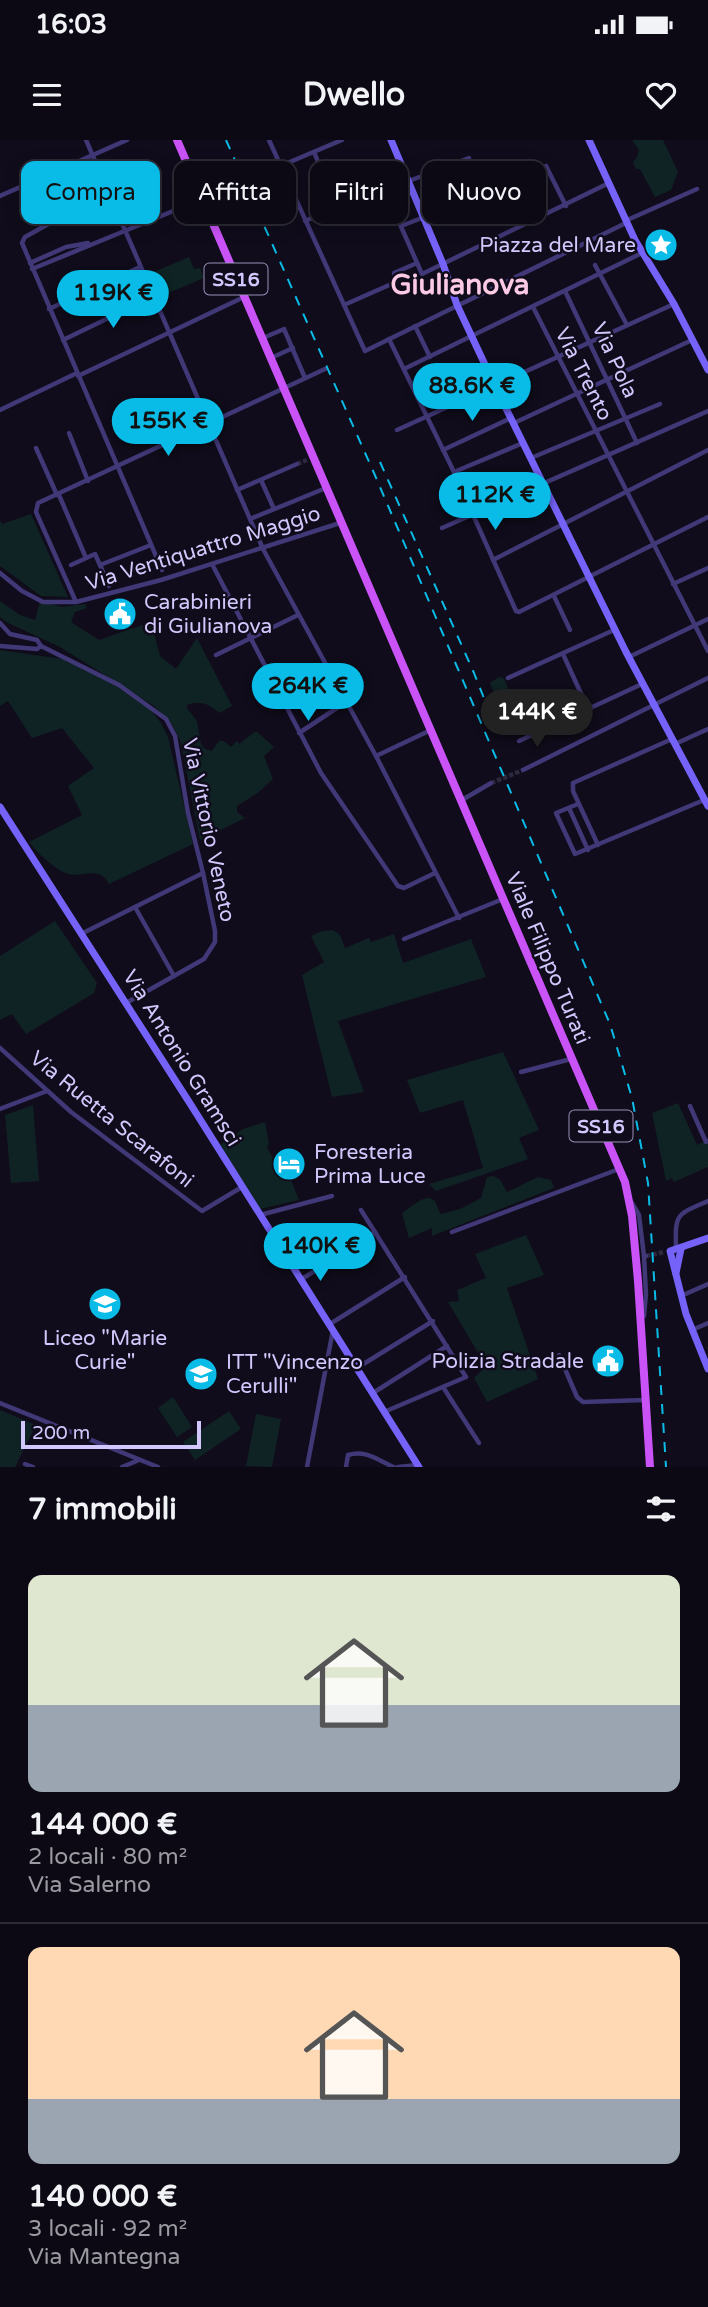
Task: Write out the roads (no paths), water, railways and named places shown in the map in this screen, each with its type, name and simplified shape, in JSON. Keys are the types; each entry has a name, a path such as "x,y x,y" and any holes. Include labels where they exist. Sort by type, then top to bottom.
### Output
{"main road":[{"name":"SS16","path":"177,140 186,161"},
{"name":"SS16","path":"213,224 310,459 325,486"},
{"name":"Viale Filippo Turati","path":"325,486 620,1169 628,1196 650,1467"}],"street":[{"path":"86,140 263,549 376,756 459,918"},
{"path":"0,196 127,140"},
{"path":"292,161 342,140"},
{"path":"391,140 422,211"},
{"path":"589,140 642,253 674,304 708,370"},
{"path":"272,141 278,161"},
{"path":"314,152 318,161"},
{"path":"409,179 469,158"},
{"path":"546,166 566,206"},
{"path":"422,217 401,226 422,274 610,183"},
{"path":"296,201 365,351 457,302 697,189"},
{"path":"32,269 174,210"},
{"path":"305,221 310,219"},
{"path":"48,224 24,237 22,243 162,570"},
{"path":"427,224 457,302 495,386 615,630 706,803 577,854 573,853 556,813 578,804"},
{"path":"30,263 66,247 93,243"},
{"path":"404,369 642,253"},
{"path":"344,305 396,282 394,273 417,263"},
{"path":"595,265 628,325"},
{"path":"49,309 140,267"},
{"name":"Via Pola","path":"565,291 637,443"},
{"path":"63,340 152,297"},
{"path":"0,410 244,297"},
{"path":"397,430 674,304"},
{"name":"Via Trento","path":"533,307 708,651"},
{"path":"415,326 430,357"},
{"path":"262,339 284,329 305,377"},
{"path":"389,338 454,472 516,611 554,596 708,517"},
{"path":"443,450 578,394 692,340"},
{"path":"270,358 293,348"},
{"path":"76,602 36,512 38,503 118,468 325,369"},
{"path":"531,459 660,404"},
{"path":"442,528 708,411"},
{"path":"69,433 88,481"},
{"path":"454,472 523,443"},
{"path":"36,448 86,558"},
{"path":"494,560 708,450"},
{"path":"237,490 298,464"},
{"path":"261,480 274,509"},
{"path":"250,519 325,486"},
{"name":"Via Ventiquattro Maggio","path":"0,573 22,591 43,602 76,602 263,549 340,523"},
{"path":"100,565 151,545"},
{"path":"71,565 94,554 109,586"},
{"path":"212,564 321,773 401,889 435,873"},
{"path":"673,584 708,568"},
{"path":"554,596 569,630"},
{"path":"216,655 298,615"},
{"path":"629,657 708,619"},
{"path":"0,623 10,634 37,639 41,646 37,649 0,646"},
{"path":"508,678 615,630"},
{"name":"Via Vittorio Veneto","path":"41,646 119,685 166,719 175,736 215,942 204,959 126,1003"},
{"path":"563,654 587,709"},
{"path":"523,770 708,678"},
{"path":"519,741 643,683"},
{"path":"299,733 346,702"},
{"path":"598,845 572,786 577,780 708,729"},
{"path":"376,756 431,730"},
{"path":"459,797 491,783"},
{"name":"Via Antonio Gramsci","path":"0,807 419,1466"},
{"path":"569,808 588,849"},
{"path":"81,934 203,873"},
{"path":"404,939 503,899"},
{"path":"135,907 174,976"},
{"name":"Via Ruetta Scarafoni","path":"0,1048 71,1112 202,1210 242,1188"},
{"path":"522,1072 572,1058"},
{"path":"0,1109 47,1091"},
{"path":"690,1106 706,1142 708,1141"},
{"path":"452,1232 620,1169"},
{"path":"259,1215 332,1196"},
{"path":"628,1196 639,1215 645,1256 646,1294 641,1332"},
{"path":"708,1200 678,1217 673,1250 681,1296 691,1330 702,1348 708,1369"},
{"path":"361,1210 466,1377 384,1412"},
{"path":"301,1279 375,1232"},
{"path":"673,1250 708,1238"},
{"path":"307,1467 331,1327 405,1277"},
{"path":"681,1296 708,1284"},
{"path":"356,1368 433,1321"},
{"path":"691,1330 708,1323"},
{"path":"372,1394 447,1346"},
{"path":"559,1355 577,1397 583,1402 645,1400"},
{"path":"443,1387 479,1443"},
{"path":"0,1403 158,1467"},
{"path":"346,1467 348,1455 353,1453 376,1457 393,1467 419,1466"},
{"path":"122,1467 140,1459"},
{"path":"25,1464 33,1467"}],"tunnel":[{"path":"297,464 307,460"},
{"path":"491,783 523,770"},
{"path":"646,1256 664,1252"}],"railway":[{"path":"226,140 374,473 610,1024 632,1098 648,1183 666,1467"},
{"path":"380,462 497,731"}],"place":[{"name":"Piazza del Mare","path":"661,245"},
{"name":"Carabinieri di Giulianova","path":"120,614"},
{"name":"Foresteria Prima Luce","path":"289,1164"},
{"name":"Liceo \"Marie Curie\"","path":"105,1304"},
{"name":"Polizia Stradale","path":"608,1361"},
{"name":"ITT \"Vincenzo Cerulli\"","path":"201,1374"}],"district":[{"name":"Giulianova","path":"460,284"}]}
